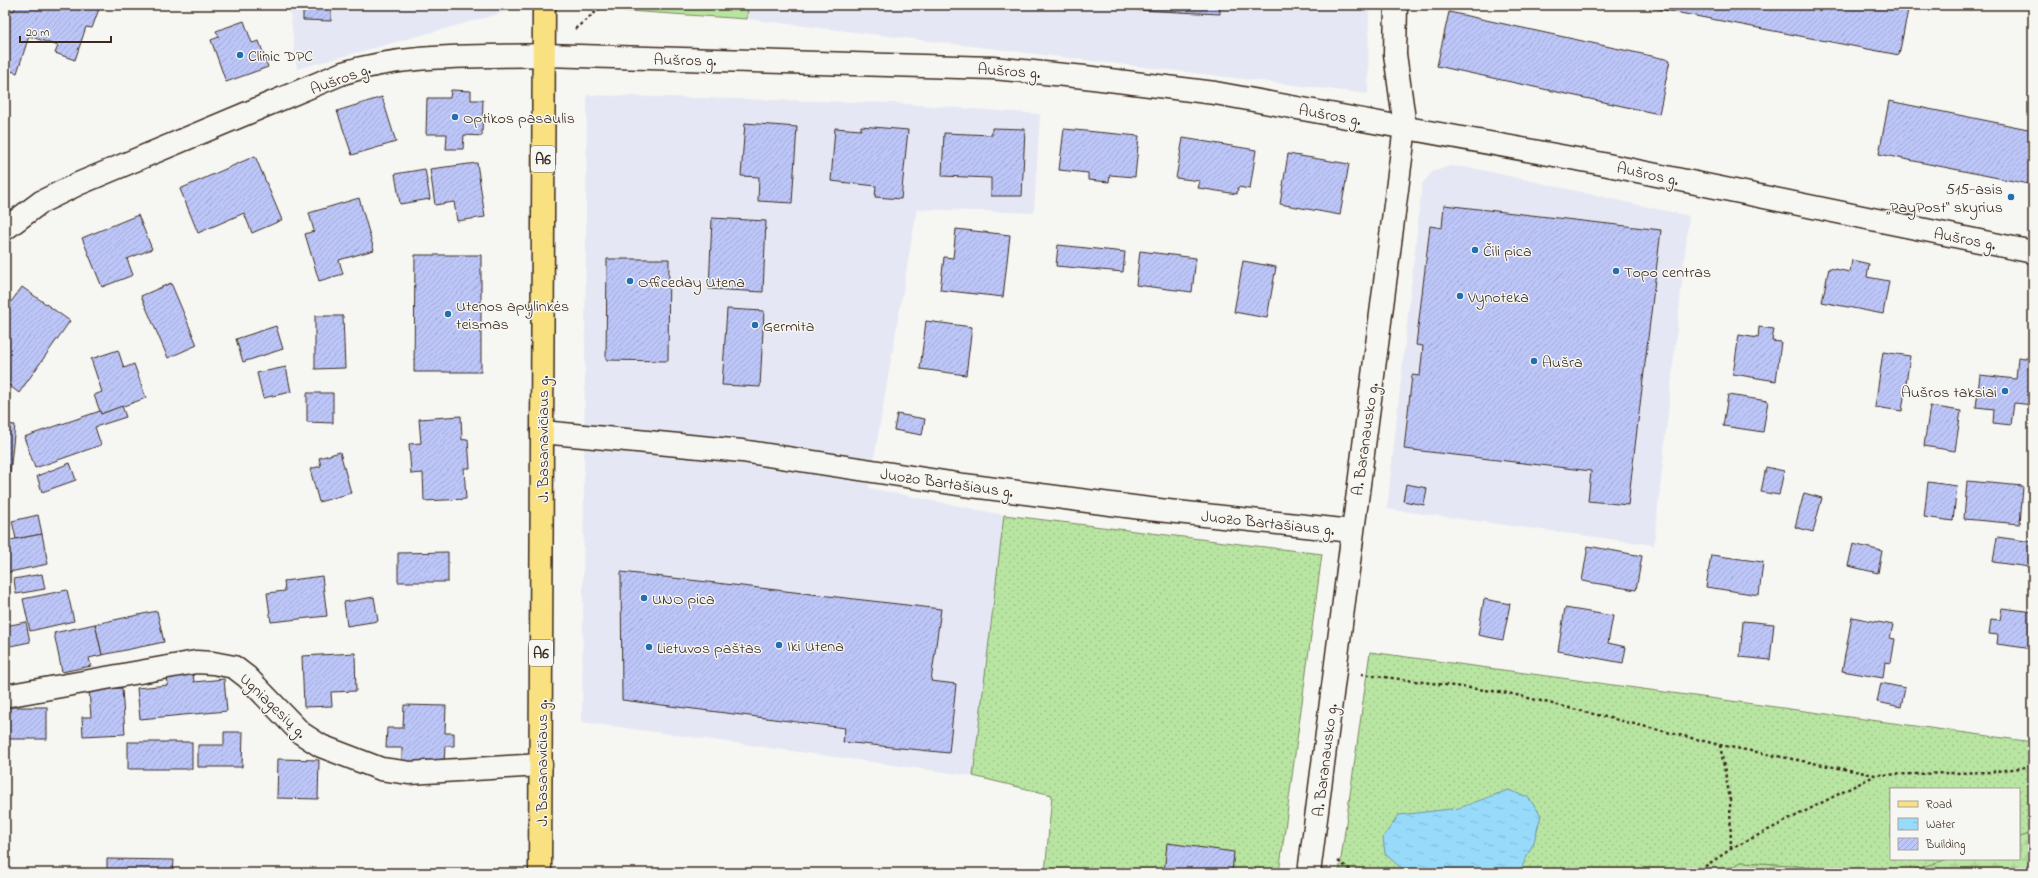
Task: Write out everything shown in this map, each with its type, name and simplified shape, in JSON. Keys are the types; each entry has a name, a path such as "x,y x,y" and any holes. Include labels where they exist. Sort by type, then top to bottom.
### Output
{"main road":[{"name":"J. Basanavičiaus g.","path":"540,873 544,5"}],"street":[{"name":"A. Baranausko g.","path":"1309,873 1336,670 1352,531 1406,127 1395,54 1396,5"},
{"name":"Aušros g.","path":"5,229 41,202 78,184 343,73 368,66 424,58 544,55 820,62 1000,69 1085,77 1215,93 1593,162 2033,252"},
{"name":"Juozo Bartašiaus g.","path":"542,432 742,450 964,485 1149,509 1352,531"},
{"name":"Ugniagesių g.","path":"5,696 196,662 213,663 234,667 247,676 301,734 314,742 381,769 410,773 541,765"}],"path":[{"path":"1336,670 1508,693 1720,745 1875,775 1992,772 2033,766"},
{"path":"1720,745 1730,799 1731,849"},
{"path":"1695,873 1731,849 1875,775"}],"shaded area":[{"path":"289,5 506,5 506,12 297,69"},
{"path":"748,5 1369,5 1368,94 747,19"},
{"path":"587,95 894,103 1040,114 1034,213 917,209 869,488 1004,515 973,776 582,722"},
{"name":"Aušra","path":"1450,166 1473,168 1689,216 1654,545 1387,509 1422,184 1432,172"}],"green space":[{"path":"598,5 748,5 747,19 598,9"},
{"path":"1004,515 1322,554 1279,873 1045,873 1052,795 973,776"},
{"path":"1370,652 2033,742 2033,833 2020,837 2020,788 1890,788 1890,860 1945,860 1903,873 1842,873 1790,865 1741,862 1722,873 1339,873"},
{"path":"2033,833 2033,873 1903,873 1945,860 2020,860 2020,837"},
{"path":"1741,862 1790,865 1842,873 1722,873"}],"water":[{"path":"1508,790 1528,797 1541,815 1534,842 1519,873 1426,873 1401,868 1385,854 1383,837 1399,815 1459,808"}],"building":[{"path":"16,5 88,5 99,9 92,28 86,27 75,60 55,53 58,46 29,36 17,73 5,69 5,8 14,11"},
{"path":"303,5 387,5 387,7 331,6 331,21 303,20"},
{"path":"1137,5 1220,5 1220,14 1137,10"},
{"path":"1638,5 1909,5 1899,55"},
{"path":"1449,12 1670,60 1659,114 1437,66"},
{"name":"Clinic DPC","path":"244,21 252,43 259,41 268,67 226,82 211,40 219,37 216,31"},
{"name":"Optikos pasaulis","path":"451,90 471,91 471,100 483,100 482,136 464,135 463,149 446,149 447,134 426,134 427,98 450,98"},
{"path":"382,97 396,142 352,155 337,111"},
{"path":"1889,101 2033,130 2033,185 1879,154"},
{"path":"745,123 797,127 792,203 758,201 759,177 741,176"},
{"path":"861,126 908,130 901,199 875,197 876,186 831,181 835,128 861,130"},
{"path":"992,128 1025,129 1022,196 991,196 991,178 942,176 944,133 992,135"},
{"path":"1064,129 1139,136 1135,177 1110,175 1109,182 1088,180 1088,173 1059,170"},
{"path":"1183,138 1256,150 1250,189 1238,187 1237,194 1198,188 1200,181 1176,178"},
{"path":"1288,154 1349,164 1340,215 1280,204"},
{"path":"255,156 282,220 252,233 244,213 198,233 180,189"},
{"path":"477,163 485,217 457,221 454,202 435,205 430,169"},
{"path":"425,169 430,199 400,204 395,174"},
{"path":"359,198 374,250 339,260 343,274 319,281 305,234 314,231 309,213"},
{"name":"Aušra","path":"1444,205 1661,230 1628,505 1588,501 1591,471 1404,449 1412,375 1420,376 1423,346 1416,345 1430,226 1442,228"},
{"path":"138,215 152,249 127,259 133,275 102,287 82,238"},
{"path":"712,218 766,221 763,292 709,289"},
{"path":"956,229 1010,235 1003,297 940,290 944,257 953,258"},
{"path":"1058,245 1125,252 1123,272 1056,266"},
{"path":"1140,251 1196,258 1192,292 1136,285"},
{"name":"Utenos apylinkės teismas","path":"415,255 481,255 481,372 414,372"},
{"path":"607,259 669,259 668,361 606,360"},
{"path":"1852,260 1869,264 1867,277 1889,281 1883,314 1822,302 1829,268 1850,272"},
{"path":"1243,261 1276,267 1267,318 1234,312"},
{"path":"171,283 197,345 168,358 141,296"},
{"path":"22,287 70,321 19,393 5,382 5,310"},
{"path":"727,309 764,311 760,387 722,385"},
{"path":"315,316 343,316 345,368 315,369"},
{"path":"926,321 972,327 966,375 920,369"},
{"path":"276,326 283,349 243,362 236,339"},
{"path":"1759,327 1774,329 1772,341 1781,342 1776,381 1733,374 1739,335 1758,338"},
{"path":"118,350 124,368 134,364 146,398 101,414 94,395 102,392 91,359"},
{"path":"1883,352 1910,356 1902,411 1875,407"},
{"name":"Aušros taksiai","path":"2018,357 2033,359 2033,405 2014,403 2011,425 1993,423 1994,409 1976,407 1980,375 2016,379"},
{"path":"286,367 291,392 263,398 257,373"},
{"path":"307,393 333,393 333,423 307,422"},
{"path":"1728,395 1768,401 1763,432 1723,426"},
{"path":"122,406 126,417 95,427 101,445 35,468 24,437 100,411 101,414"},
{"path":"1930,406 1961,411 1955,451 1924,446"},
{"path":"897,414 925,419 922,435 894,430"},
{"path":"461,416 462,440 468,439 470,468 464,468 466,499 424,501 423,473 411,474 409,444 421,443 419,419"},
{"path":"5,424 15,425 10,473 5,472"},
{"path":"340,452 351,493 319,502 310,469 321,466 319,458"},
{"path":"70,463 76,480 42,492 37,476"},
{"path":"1766,467 1784,471 1779,495 1761,492"},
{"path":"1967,481 2023,486 2020,524 1964,519"},
{"path":"1928,482 1957,486 1953,521 1924,517"},
{"path":"1406,484 1427,488 1424,505 1403,501"},
{"path":"1804,493 1822,498 1813,532 1795,527"},
{"path":"38,515 42,534 16,539 12,521"},
{"path":"42,534 48,564 5,573 5,541"},
{"path":"1997,537 2033,542 2029,567 1993,562"},
{"path":"1853,544 1882,551 1878,573 1848,566"},
{"path":"1588,546 1642,556 1636,590 1582,581"},
{"path":"448,552 448,582 398,582 398,553"},
{"path":"1711,555 1763,562 1759,595 1706,587"},
{"name":"Iki Utena","path":"621,572 941,609 931,681 956,684 949,753 843,742 845,728 622,700"},
{"path":"42,574 45,589 16,594 14,579"},
{"path":"322,576 327,616 271,622 267,593 285,591 284,581"},
{"path":"67,590 74,621 30,631 23,599"},
{"path":"374,597 378,621 347,626 344,602"},
{"path":"1484,599 1510,604 1503,640 1478,635"},
{"path":"1565,608 1613,616 1608,643 1626,647 1623,663 1558,651"},
{"path":"2002,608 2033,612 2033,649 1997,644 1998,635 1989,634 1991,619 2000,620"},
{"path":"157,611 164,642 102,655 95,624"},
{"path":"1852,617 1893,625 1890,638 1895,639 1891,663 1885,662 1883,678 1842,671"},
{"path":"1743,621 1774,624 1770,660 1740,657"},
{"path":"26,622 30,642 5,647 5,626"},
{"path":"95,624 102,655 89,658 91,666 62,672 54,633"},
{"path":"355,653 356,691 331,692 332,706 304,707 302,656"},
{"path":"193,672 194,682 224,679 227,711 140,719 137,688 168,685 167,675"},
{"path":"1881,683 1905,688 1901,707 1877,702"},
{"path":"122,688 125,734 83,736 82,717 91,717 89,690"},
{"path":"404,705 446,706 445,733 454,733 454,746 445,746 444,765 402,764 402,748 386,748 387,728 403,728"},
{"path":"5,707 47,707 47,739 5,739"},
{"path":"224,732 243,732 242,767 198,767 198,745 224,745"},
{"path":"128,742 192,742 192,769 128,769"},
{"path":"278,759 319,760 318,799 277,798"},
{"path":"1167,843 1234,852 1232,873 1164,873"},
{"path":"107,859 174,860 173,873 107,873"}],"place":[{"name":"Clinic DPC","path":"240,55"},
{"name":"Optikos pasaulis","path":"455,117"},
{"name":"515-asis „PayPost“ skyrius","path":"2011,197"},
{"name":"Čili pica","path":"1475,250"},
{"name":"Topo centras","path":"1616,271"},
{"name":"Officeday Utena","path":"630,281"},
{"name":"Vynoteka","path":"1460,296"},
{"name":"Utenos apylinkės teismas","path":"448,314"},
{"name":"Germita","path":"755,325"},
{"name":"Aušra","path":"1534,361"},
{"name":"Aušros taksiai","path":"2005,391"},
{"name":"UNO pica","path":"644,598"},
{"name":"Iki Utena","path":"779,645"},
{"name":"Lietuvos paštas","path":"649,647"}]}
